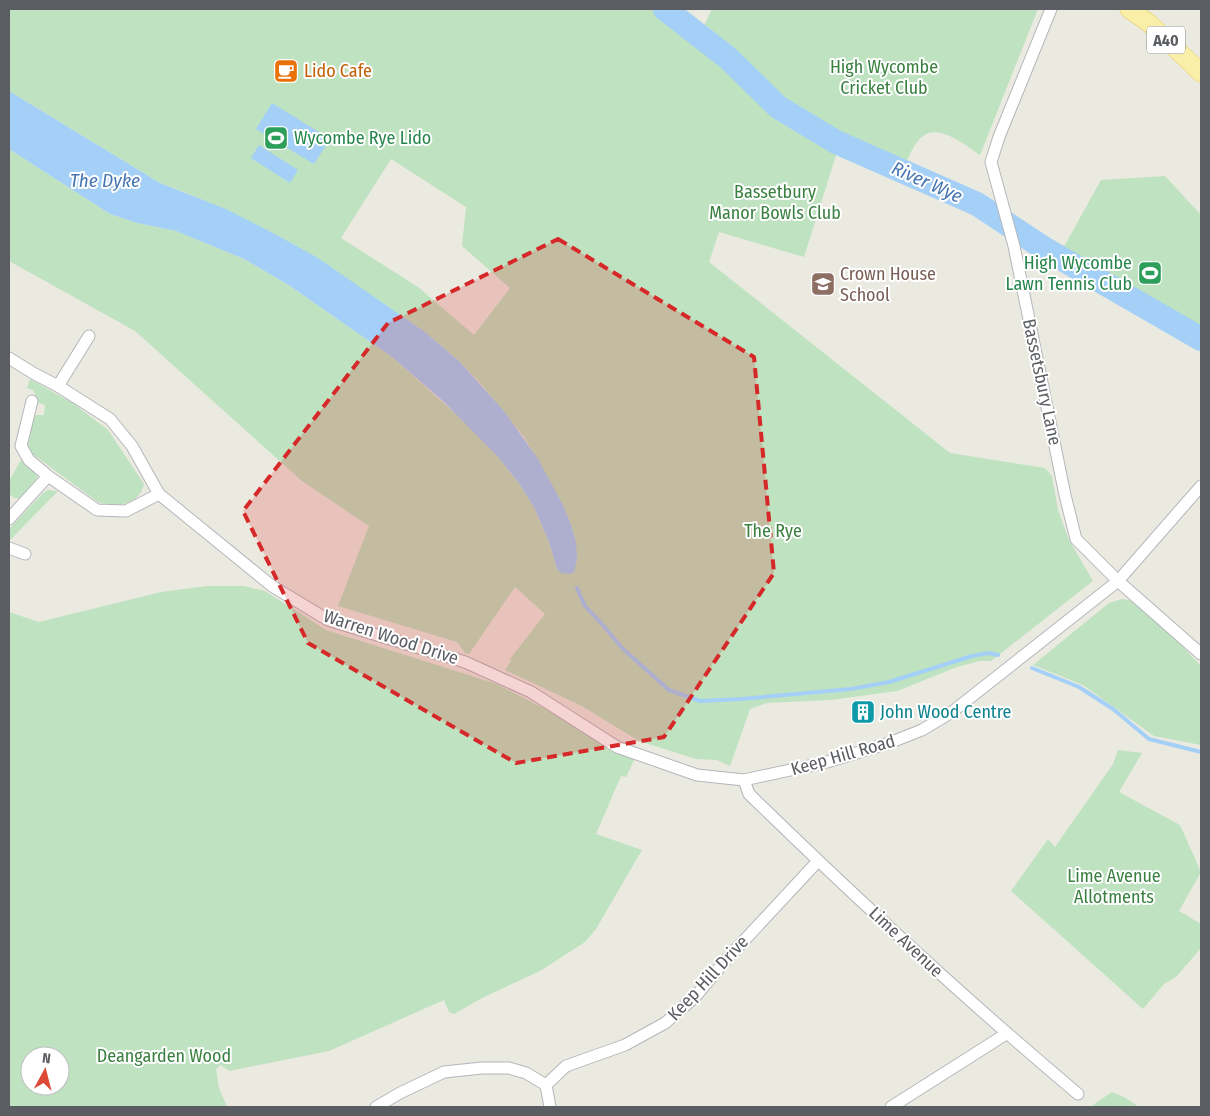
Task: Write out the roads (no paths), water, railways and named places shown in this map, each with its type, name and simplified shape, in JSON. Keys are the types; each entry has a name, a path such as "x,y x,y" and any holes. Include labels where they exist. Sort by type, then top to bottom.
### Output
{"main road":[{"name":"A40","path":"1129,9 1149,23 1201,73"}],"street":[{"name":"Bassetsbury Lane","path":"1051,9 999,136 991,162 1014,246 1064,495 1076,539 1118,581 1201,654"},
{"path":"58,386 89,336"},
{"name":"Warren Wood Drive","path":"9,358 110,419 132,446 159,494 272,586 328,620 465,662 531,692 618,747 697,775"},
{"path":"32,401 21,446 29,460 48,476 97,510 126,511 159,494"},
{"path":"9,519 48,476"},
{"name":"Keep Hill Road","path":"697,775 744,780 827,762 889,743 922,730 952,712 1118,581 1201,486"},
{"path":"9,548 25,554"},
{"name":"Lime Avenue","path":"744,780 749,794 818,861 1006,1034 1078,1094"},
{"name":"Keep Hill Drive","path":"546,1085 566,1066 625,1045 665,1023 695,997 724,961 818,861"},
{"path":"891,1107 1006,1034"},
{"path":"376,1107 444,1072 482,1068 509,1068 526,1072 546,1085 550,1107"}],"water":[{"name":"The Dyke","path":"9,91 160,183 226,209 318,258 425,332 460,362 504,411 538,459 563,505 571,525 576,542 577,559 574,572 570,574 561,573 557,569 549,542 534,507 518,482 498,457 444,402 392,357 290,286 244,259 176,231 137,223 110,214 9,149"},
{"path":"272,103 330,139 314,164 256,129"},
{"path":"259,145 298,170 290,183 251,158"}],"waterway":[{"name":"River Wye","path":"665,9 728,58 778,107 836,142 977,204 1045,249 1201,339"},
{"path":"577,588 585,606 622,648 669,690 700,701 851,689 889,682 972,656 989,653 998,655"},
{"path":"1032,668 1079,687 1113,709 1149,739 1201,752"}],"place":[{"name":"Lido Cafe","path":"286,71"},
{"name":"Wycombe Rye Lido","path":"276,138"},
{"name":"High Wycombe Lawn Tennis Club","path":"1150,273"},
{"name":"Crown House School","path":"823,284"},
{"name":"John Wood Centre","path":"863,712"}],"park label":[{"name":"High Wycombe Cricket Club","path":"884,77"},
{"name":"Bassetbury Manor Bowls Club","path":"775,202"},
{"name":"The Rye","path":"773,531"},
{"name":"Lime Avenue Allotments","path":"1114,886"},
{"name":"Deangarden Wood","path":"164,1056"}]}
